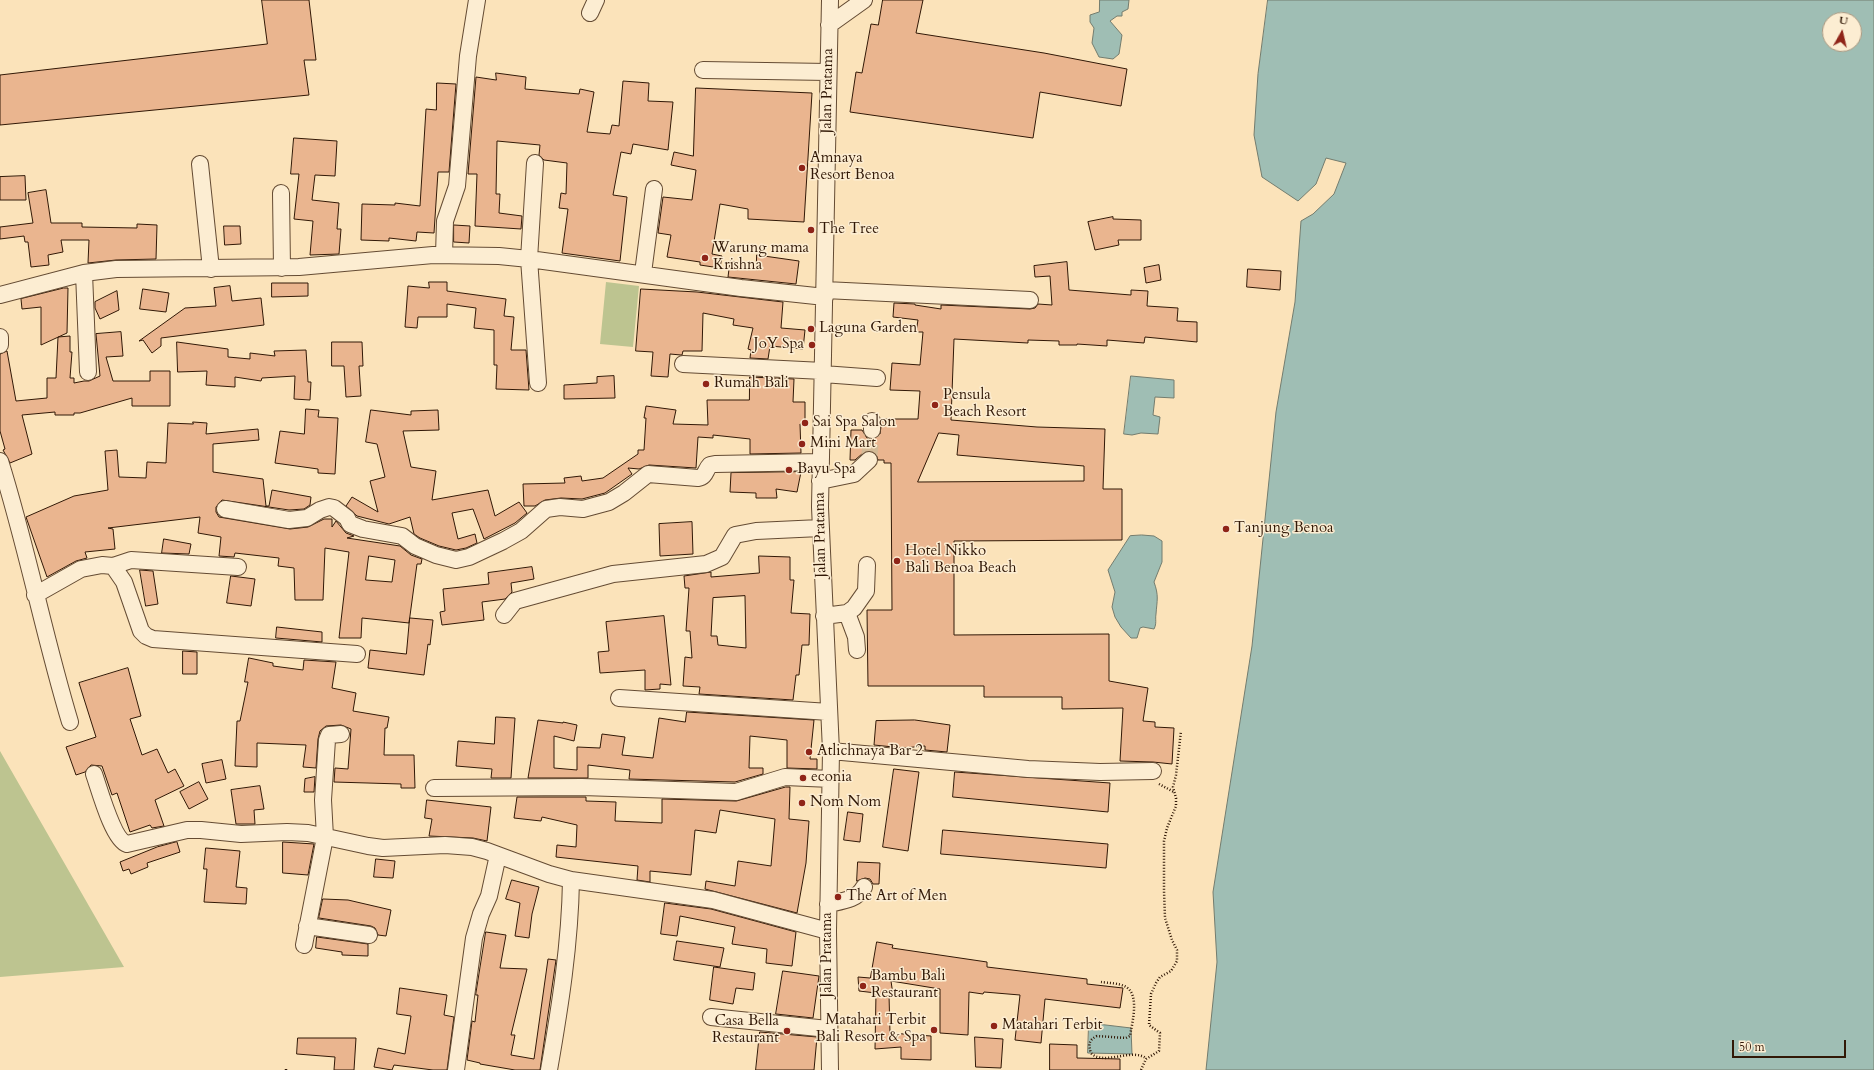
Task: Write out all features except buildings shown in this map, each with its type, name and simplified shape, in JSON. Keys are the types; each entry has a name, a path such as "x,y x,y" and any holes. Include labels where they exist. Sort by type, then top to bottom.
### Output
{"street":[{"path":"444,255 446,221 456,186 468,56 477,0"},
{"name":"Jalan Pratama","path":"830,0 820,481 820,528 831,751 828,904 828,1029 830,1070"},
{"path":"829,25 864,0"},
{"path":"703,70 828,72"},
{"path":"535,163 529,259 538,383"},
{"path":"200,164 211,269"},
{"path":"643,273 654,188"},
{"path":"281,193 282,268"},
{"path":"0,295 84,273 116,269 282,268 444,255 529,259 643,273 741,288 825,293 1030,300"},
{"path":"84,273 88,372"},
{"path":"0,337 0,345"},
{"path":"683,364 877,378"},
{"path":"820,481 854,474 869,460"},
{"path":"0,461 55,672 70,722"},
{"path":"225,509 289,520 307,518 328,507 334,508 347,518 350,524 363,529 402,536 415,546 436,555 456,560 469,557 515,534 546,509 560,507 583,509 609,502 624,493 648,474 698,478 706,474 710,465 715,464 821,462"},
{"path":"504,615 514,602 614,574 706,564 722,557 735,535 756,531 820,528"},
{"path":"35,595 81,569 102,565 113,566 131,560 238,567"},
{"path":"824,616 847,613 854,608 866,591 867,565"},
{"path":"113,566 124,582 141,631 146,636 153,639 357,654"},
{"path":"847,613 856,637 858,650"},
{"path":"619,698 829,712"},
{"path":"304,945 325,837 323,800 327,740 329,735 341,734"},
{"path":"831,751 1028,769 1100,772 1153,771"},
{"path":"94,774 114,829 123,843 127,844 187,830 201,830 241,834 287,832 325,837 368,846 395,848 414,845 472,847 549,874 571,880 713,900 828,931"},
{"path":"434,788 582,787 736,792 785,777 831,779"},
{"path":"456,1070 474,938 481,914 489,896 498,855"},
{"path":"549,1070 562,997 571,903 571,880"},
{"path":"828,904 853,898 864,887"},
{"path":"307,926 369,935"},
{"path":"711,1017 828,1029"}],"path":[{"path":"1141,1070 1146,1059 1159,1051 1160,1046 1160,1033 1149,1025 1151,994 1160,977 1172,971 1178,961 1178,950 1172,940 1165,918 1164,841 1167,828 1176,806 1173,781 1176,775 1181,731"},
{"path":"1101,982 1126,987 1131,993 1134,1004 1130,1036 1126,1038 1097,1036 1090,1041 1089,1045 1091,1053 1099,1058 1131,1055 1146,1059"}],"green space":[{"path":"606,282 639,286 633,347 600,344"},
{"path":"0,751 124,967 0,977"}],"water":[{"path":"1100,0 1129,0 1128,9 1122,12 1122,16 1117,16 1110,21 1122,35 1119,54 1113,59 1099,57 1092,43 1094,28 1090,22 1090,15 1099,12"},
{"path":"1268,0 1874,0 1874,1070 1206,1070 1217,962 1213,892 1252,646 1276,412 1295,302 1301,221 1313,214 1334,194 1346,163 1326,158 1316,184 1298,201 1262,177 1254,135 1258,74"},
{"path":"1131,376 1174,380 1174,398 1155,397 1153,415 1160,417 1158,434 1124,434"},
{"path":"1130,536 1154,536 1162,541 1162,562 1154,582 1157,591 1156,623 1154,629 1143,627 1140,628 1137,638 1131,638 1121,627 1115,617 1112,607 1115,592 1108,570"},
{"path":"1089,1023 1131,1028 1132,1054 1088,1053"}],"tunnel":[{"path":"869,460 872,430"}],"place":[{"name":"Amnaya Resort Benoa","path":"802,168"},
{"name":"The Tree","path":"811,230"},
{"name":"Warung mama Krishna","path":"705,258"},
{"name":"Laguna Garden","path":"811,329"},
{"name":"JoY Spa","path":"812,345"},
{"name":"Rumah Bali","path":"706,384"},
{"name":"Pensula Beach Resort","path":"935,405"},
{"name":"Sai Spa Salon","path":"805,423"},
{"name":"Mini Mart","path":"802,444"},
{"name":"Bayu Spa","path":"789,470"},
{"name":"Tanjung Benoa","path":"1226,529"},
{"name":"Hotel Nikko Bali Benoa Beach","path":"897,561"},
{"name":"Atlichnaya Bar 2","path":"809,752"},
{"name":"econia","path":"803,778"},
{"name":"Nom Nom","path":"802,803"},
{"name":"The Art of Men","path":"838,897"},
{"name":"Bambu Bali Restaurant","path":"863,986"},
{"name":"Matahari Terbit","path":"994,1026"},
{"name":"Matahari Terbit Bali Resort & Spa","path":"934,1030"},
{"name":"Casa Bella Restaurant","path":"787,1031"}]}
